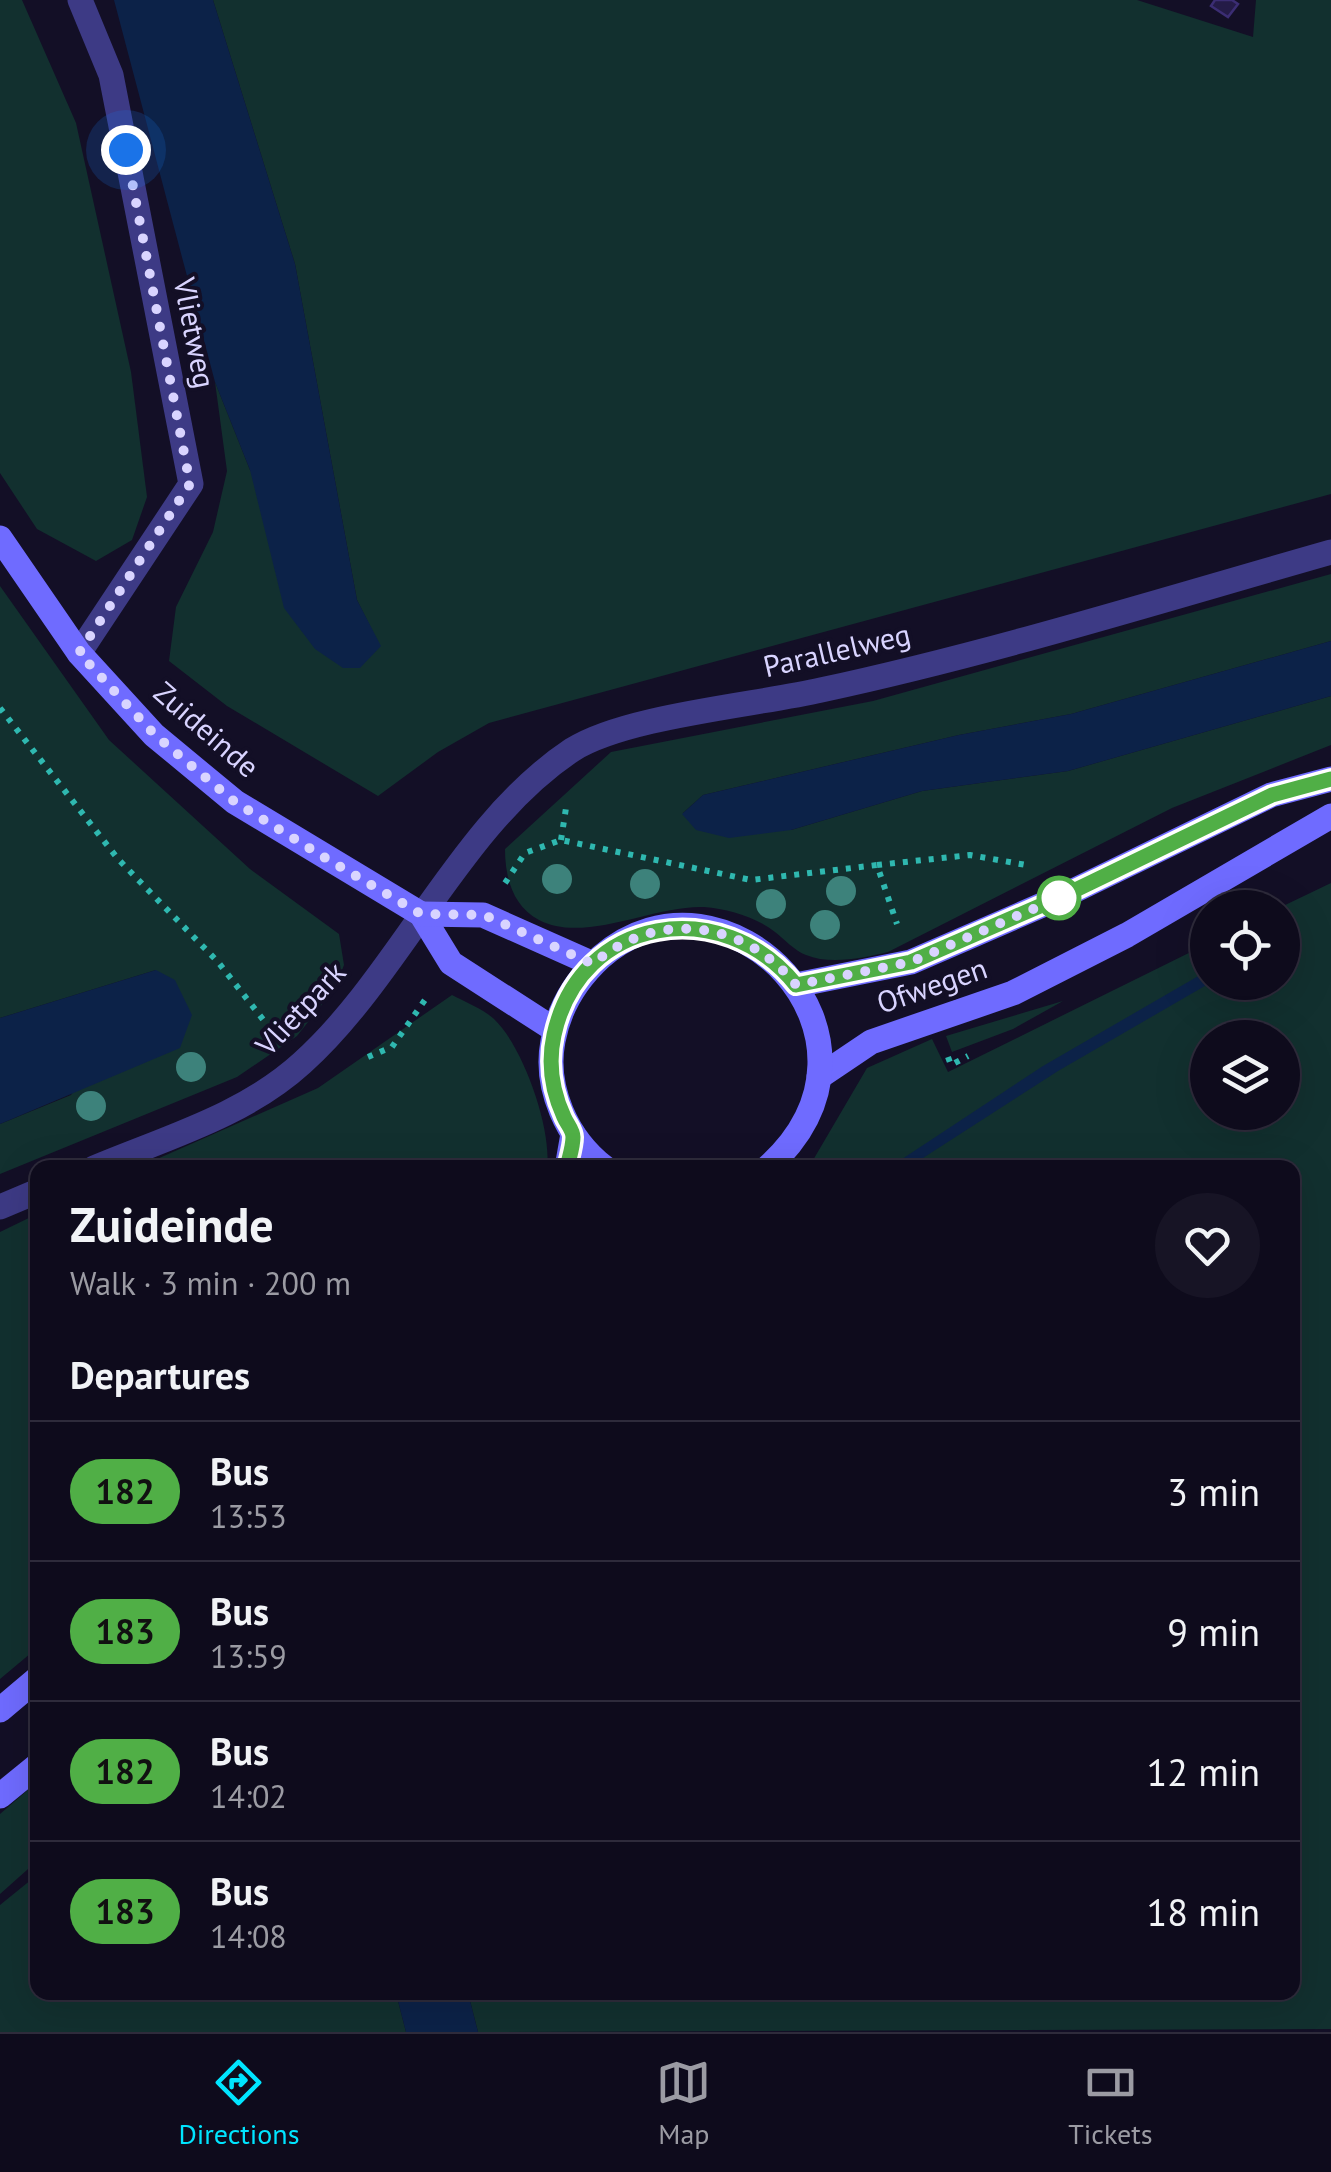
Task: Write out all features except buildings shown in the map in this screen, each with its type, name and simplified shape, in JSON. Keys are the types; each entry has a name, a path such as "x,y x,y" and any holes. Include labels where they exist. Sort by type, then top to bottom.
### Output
{"main road":[{"name":"Zuideinde","path":"0,538 79,653 154,734 235,802 421,914 451,962 555,1030"},
{"name":"Ofwegen","path":"796,985 911,962 1063,896 1272,795 1331,779"},
{"name":"Ofwegen","path":"819,1076 871,1042 1030,985 1127,935 1331,816"},
{"path":"421,914 484,915 593,964"},
{"path":"597,1160 573,1134 554,1084 555,1030 563,1006 593,964 608,952 642,934 699,928 737,937 754,946 796,985 816,1029 819,1076 807,1118 796,1137 774,1160"},
{"path":"568,1160 573,1134"},
{"path":"0,1710 30,1685"},
{"path":"0,1796 30,1772"}],"street":[{"name":"Vlietweg","path":"79,653 190,484 112,76 80,0"},
{"name":"Parallelweg","path":"421,914 506,810 541,773 577,748 640,726 950,659 1331,552"},
{"name":"Vlietpark","path":"113,1160 250,1103 302,1064 343,1020 421,914"},
{"path":"0,1206 30,1194"}],"path":[{"path":"0,708 118,859 218,962 268,1028 302,1064 338,1070 392,1047 451,962"},
{"path":"484,915 525,853 561,840"},
{"path":"878,865 970,855 1026,865"}],"green space":[{"path":"0,0 22,0 76,123 131,372 147,497 132,540 96,561 37,529 0,473"},
{"path":"213,0 1137,0 1253,37 1256,0 1331,0 1331,494 489,723 438,752 378,796 227,706 169,661 176,607 213,532 227,471 215,382 250,470 380,646 357,600 295,264"},
{"path":"1331,574 1331,641 1071,714 959,735 703,795 683,813 791,830 922,791 1068,771 1331,696 1331,745 1172,808 888,952 847,959 815,958 798,951 751,918 704,907 598,926 557,926 530,914 512,889 505,849 611,752 873,701"},
{"path":"0,586 109,740 250,869 339,934 344,965 335,988 297,1036 237,1077 0,1174 0,1124 71,1095 156,970 0,1018"},
{"path":"1331,883 1331,2029 478,2032 470,2000 1300,2000 1300,1160 813,1160 867,1068 932,1039 948,1072 1190,952 1190,1000 1300,1000 1300,898"},
{"path":"452,995 494,1019 515,1048 540,1111 547,1160 155,1160 318,1088"},
{"path":"1063,1001 1013,1029 952,1052 946,1036"},
{"path":"30,1217 30,1654 0,1679 0,1232"},
{"path":"30,1788 30,1867 0,1894 0,1814"},
{"path":"30,1881 30,2000 398,2000 406,2032 0,2032 0,1905"}],"water":[{"path":"114,0 213,0 295,264 357,600 381,646 360,668 343,668 315,649 284,608 250,470 215,382"},
{"path":"1331,641 1331,696 1068,771 922,791 791,830 729,838 696,830 682,814 703,795 959,735 1071,714"},
{"path":"156,970 175,980 192,1015 180,1048 0,1124 0,1018"},
{"path":"1190,981 1190,995 1058,1071 920,1160 901,1160 1043,1066"},
{"path":"398,2000 470,2000 478,2032 406,2032"}],"bus line":[{"name":"182","path":"568,1160 573,1134 558,1102 551,1066 555,1030 576,984 593,964 624,942 661,930 718,931 737,937 770,957 796,985 911,962 1063,896 1272,795 1331,779"}],"route":[{"path":"126,150 190,484 79,653 154,734 235,802 421,914 484,915 593,964 642,934 699,928 737,937 754,946 796,985 911,962 1063,896 1059,898"}]}
